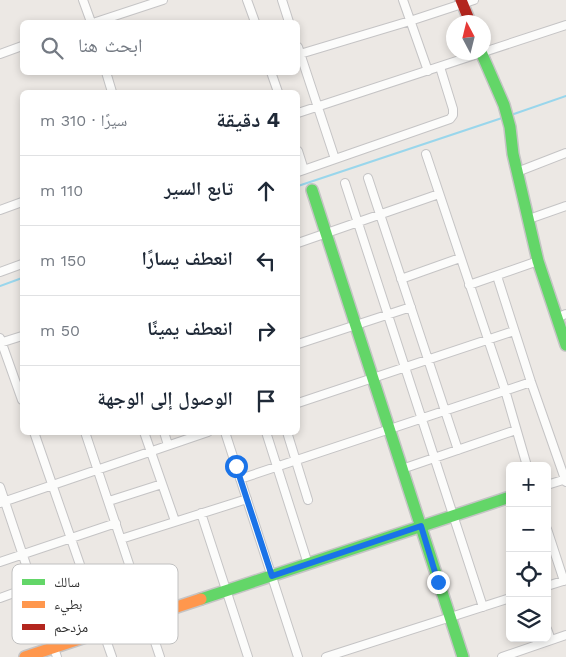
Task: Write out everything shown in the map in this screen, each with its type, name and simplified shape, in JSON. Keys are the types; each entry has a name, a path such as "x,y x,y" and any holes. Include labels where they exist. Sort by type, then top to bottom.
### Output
{"street":[{"path":"83,0 90,20"},
{"path":"102,20 163,0"},
{"path":"247,0 254,20"},
{"path":"282,0 288,20"},
{"path":"403,0 428,71"},
{"path":"300,50 410,21 466,1 469,15"},
{"path":"491,50 566,25"},
{"path":"0,54 20,47"},
{"path":"300,53 335,159"},
{"path":"300,112 461,60"},
{"path":"485,60 504,105 510,127 513,154 538,261 561,316 566,345"},
{"path":"300,170 450,119 453,115 453,109 440,67"},
{"path":"107,75 111,90"},
{"path":"272,75 277,90"},
{"path":"517,172 566,153"},
{"path":"426,154 505,390 526,462"},
{"path":"368,178 458,450"},
{"path":"344,183 483,607"},
{"path":"312,190 463,657"},
{"path":"300,241 439,194"},
{"path":"0,210 20,203"},
{"path":"528,219 566,206"},
{"path":"401,279 460,258"},
{"path":"469,285 538,261"},
{"path":"0,272 20,265"},
{"path":"497,276 531,382 566,480 551,484"},
{"path":"300,343 412,307"},
{"path":"300,402 514,331"},
{"path":"20,336 1,341 20,388"},
{"path":"240,479 531,382"},
{"path":"402,469 516,430"},
{"path":"35,435 81,564"},
{"path":"87,435 129,564"},
{"path":"145,435 175,521"},
{"path":"165,435 168,446"},
{"path":"2,502 199,435"},
{"path":"226,435 298,657"},
{"path":"267,435 308,564"},
{"path":"288,435 308,500"},
{"path":"109,501 162,484"},
{"path":"0,487 2,502 26,564"},
{"path":"178,606 506,498"},
{"path":"121,539 247,500"},
{"path":"201,513 248,657"},
{"path":"0,562 116,524"},
{"path":"551,540 565,580 551,585"},
{"path":"0,598 12,594"},
{"path":"326,657 506,599"},
{"path":"551,640 566,635"},
{"path":"502,657 545,642"},
{"path":"25,657 55,652 73,644"},
{"path":"108,644 112,657"},
{"path":"156,644 160,657"}],"waterway":[{"path":"511,115 566,96"},
{"path":"300,185 502,118"},
{"path":"0,286 20,279"}],"traffic: fast":[{"path":"484,60 504,105 510,127 513,154 538,261 566,345"},
{"path":"312,190 463,657"},
{"path":"201,599 506,498"}],"traffic: slow":[{"path":"178,607 201,599"},
{"path":"25,657 64,644"}],"traffic: jam":[{"path":"461,0 467,15"}],"route":[{"path":"236,466 272,576 421,526 438,582"}]}
